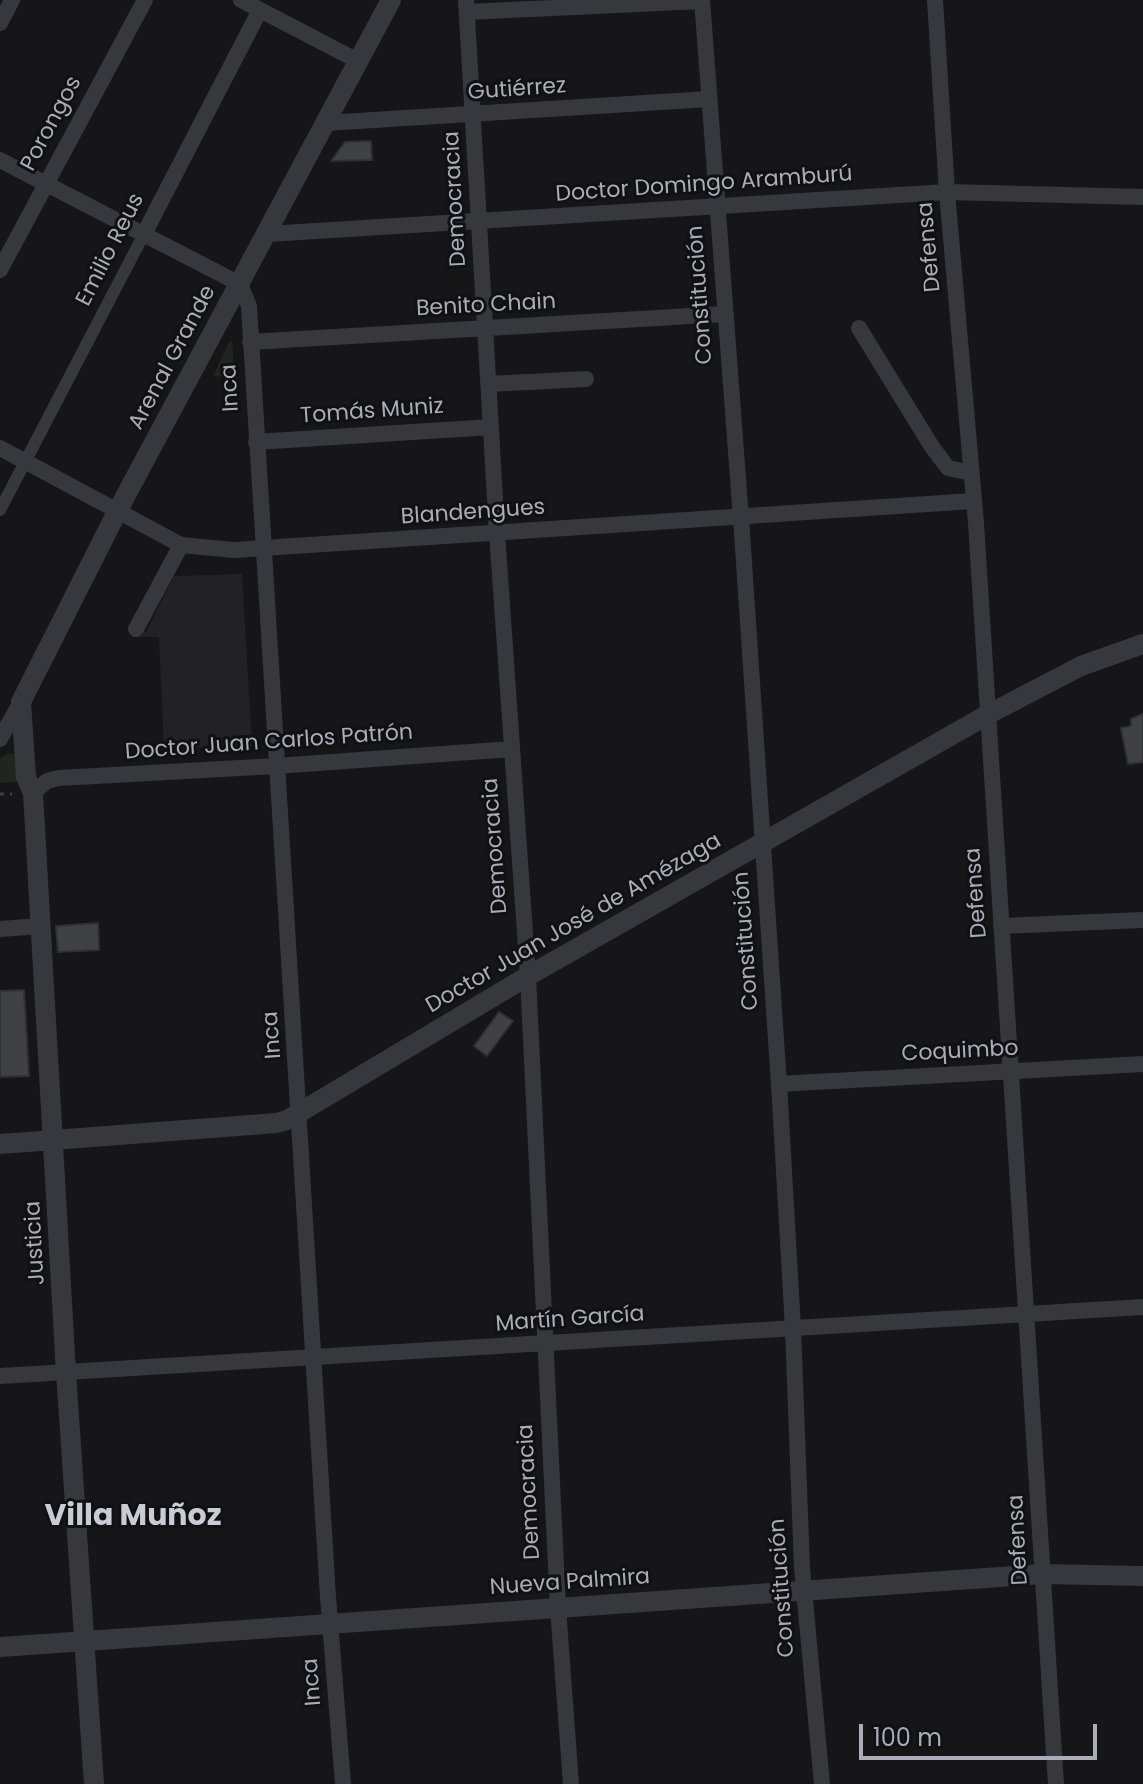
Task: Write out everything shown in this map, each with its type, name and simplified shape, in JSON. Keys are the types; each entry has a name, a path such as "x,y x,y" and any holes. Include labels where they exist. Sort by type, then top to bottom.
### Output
{"street":[{"path":"0,23 12,0"},
{"name":"Porongos","path":"0,270 145,0"},
{"path":"241,0 358,61"},
{"name":"Arenal Grande","path":"0,737 391,0"},
{"name":"Defensa","path":"935,0 1012,1071 1056,1784"},
{"path":"467,6 702,1"},
{"name":"Constitución","path":"702,1 779,1084 793,1328 803,1590 822,1784"},
{"name":"Democracia","path":"467,6 497,533 528,976 558,1608 571,1784"},
{"name":"Emilio Reus","path":"0,510 260,10"},
{"name":"Gutiérrez","path":"326,123 709,99"},
{"path":"0,160 240,284"},
{"name":"Doctor Domingo Aramburú","path":"267,234 947,192 1143,197"},
{"name":"Inca","path":"240,284 249,306 343,1784"},
{"name":"Benito Chain","path":"250,342 724,314"},
{"path":"859,328 948,468 971,473"},
{"path":"489,384 586,379"},
{"name":"Tomás Muniz","path":"256,442 491,427"},
{"name":"Blandengues","path":"0,448 181,545 234,550 973,501"},
{"path":"136,629 181,545"},
{"name":"Doctor Juan José de Amézaga","path":"0,1144 277,1123 299,1114 528,976 987,715 1081,666 1143,644"},
{"name":"Justicia","path":"21,702 26,777 33,793 66,1372 94,1784"},
{"name":"Doctor Juan Carlos Patrón","path":"33,793 47,781 59,778 512,749"},
{"path":"1001,926 1143,920"},
{"path":"0,929 41,926"},
{"name":"Coquimbo","path":"779,1084 1143,1064"},
{"name":"Martín García","path":"0,1376 1143,1307"},
{"name":"Nueva Palmira","path":"0,1647 1043,1574 1143,1576"}],"shaded area":[{"path":"232,341 235,378 213,376 229,342"},
{"path":"242,574 252,745 164,749 159,637 132,635 146,632 174,576"},
{"path":"8,753 19,759 18,782 0,783 0,758"}],"building":[{"path":"371,141 372,160 331,161 345,142"},
{"path":"1143,714 1143,762 1128,764 1121,728 1131,726 1131,719"},
{"path":"98,923 99,950 58,952 56,926"},
{"path":"24,990 29,1076 0,1077 0,991"},
{"path":"499,1012 513,1021 487,1056 474,1046"}],"district":[{"name":"Villa Muñoz","path":"133,1517"}]}
